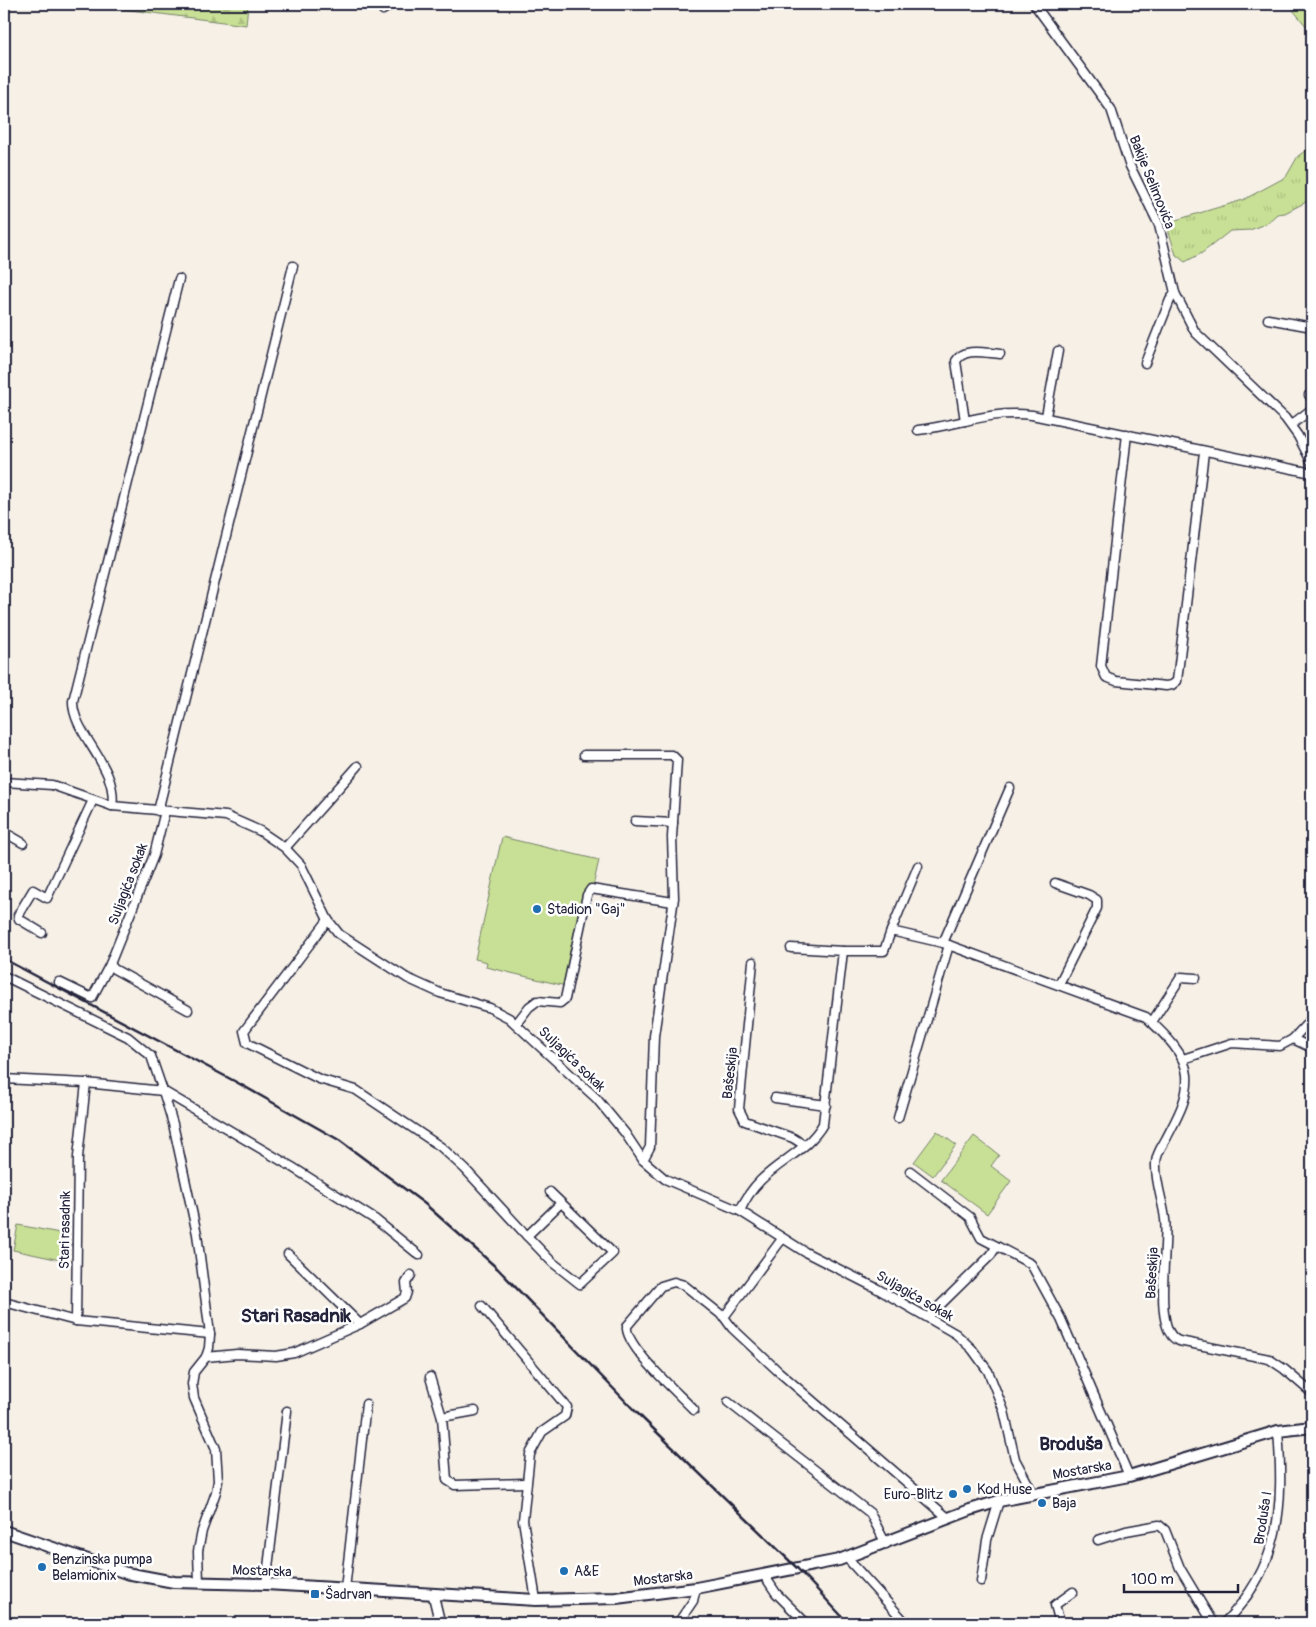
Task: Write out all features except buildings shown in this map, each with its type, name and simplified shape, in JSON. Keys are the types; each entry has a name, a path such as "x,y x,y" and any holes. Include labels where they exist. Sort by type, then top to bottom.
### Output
{"main road":[{"name":"Mostarska","path":"4,1532 126,1573 151,1579 536,1600 616,1598 696,1588 846,1558 886,1544 948,1518 999,1501 1129,1476 1278,1431 1312,1427"}],"street":[{"path":"383,10 392,4"},
{"name":"Bakije Selimovića","path":"1034,4 1111,109 1129,164 1159,226 1175,293 1195,332 1291,425 1312,463"},
{"path":"161,811 293,266"},
{"path":"112,806 114,795 111,782 76,715 73,701 179,279"},
{"path":"1146,364 1170,300 1175,293"},
{"path":"1268,320 1312,327"},
{"path":"965,421 956,361 960,356 969,352 1000,354"},
{"path":"1046,416 1058,352"},
{"path":"1291,425 1312,408"},
{"path":"918,430 997,413 1046,416 1204,452 1312,473"},
{"path":"1127,434 1101,666 1106,677 1116,681 1166,686 1172,685 1177,681 1204,452"},
{"path":"584,755 672,755 677,760 673,823 673,902 654,1036 650,1148 644,1160"},
{"path":"285,848 358,766"},
{"name":"Suljagića sokak","path":"4,782 52,785 112,806 226,816 260,831 285,848 305,871 328,920 339,934 408,978 440,993 490,1008 516,1024 596,1098 644,1160 665,1179 740,1211 782,1239 929,1316 966,1344 988,1371 998,1394 1015,1459 1033,1493"},
{"path":"898,1118 946,944 1010,788"},
{"path":"42,933 20,919 18,915 33,890 48,898 93,800"},
{"name":"Suljagića sokak","path":"59,982 92,998 110,964 154,855 161,811"},
{"path":"635,822 673,823"},
{"path":"4,832 23,843"},
{"path":"791,948 843,952 884,950 918,866"},
{"path":"1055,883 1089,895 1097,900 1097,908 1059,984"},
{"path":"516,1024 532,1004 537,1001 560,1003 565,999 587,896 591,889 673,902"},
{"path":"328,920 244,1031 244,1039 247,1043 319,1079 356,1090 441,1147 465,1169 552,1262 580,1284 613,1253 550,1192"},
{"path":"891,931 946,944 1146,1017 1183,1059 1224,1044 1242,1043 1273,1047 1286,1044 1312,1018"},
{"path":"740,1211 745,1199 759,1181 804,1146 823,1124 843,952"},
{"name":"Bašeskija","path":"753,962 739,1109 745,1121 793,1138 804,1146"},
{"path":"110,964 114,969 188,1010"},
{"path":"4,976 128,1037 144,1048 151,1056 163,1091 173,1124 196,1234 210,1334 206,1357 194,1372 192,1384 194,1398 216,1449 218,1480 216,1492 202,1531 198,1551 199,1583"},
{"path":"1152,1022 1181,977 1196,978"},
{"path":"1293,1039 1312,1048"},
{"name":"Bašeskija","path":"1183,1059 1187,1076 1184,1103 1156,1162 1157,1179 1166,1220 1162,1308 1167,1331 1172,1338 1179,1341 1269,1359 1284,1368 1312,1394"},
{"path":"4,1079 86,1083 163,1091 292,1167 376,1220 419,1255"},
{"name":"Stari rasadnik","path":"76,1321 78,1157 86,1083"},
{"path":"775,1098 826,1104"},
{"path":"910,1171 970,1217 977,1233 996,1247 1027,1261 1033,1268 1062,1319 1129,1476"},
{"path":"527,1236 561,1203"},
{"path":"724,1317 782,1239"},
{"path":"929,1316 996,1247"},
{"path":"288,1254 360,1324"},
{"path":"206,1357 237,1354 276,1356 294,1353 360,1324 405,1298 407,1292 406,1283 411,1275"},
{"path":"694,1410 643,1357 628,1336 627,1326 661,1286 674,1282 684,1285 724,1317 732,1328 778,1371 948,1518"},
{"path":"4,1302 76,1321 210,1334"},
{"path":"482,1306 567,1407 565,1416 542,1432 532,1447 525,1483 524,1535 536,1600"},
{"path":"430,1377 442,1417 445,1475 451,1483 460,1485 525,1483"},
{"path":"728,1402 870,1513 886,1544"},
{"path":"345,1589 366,1404"},
{"path":"266,1584 287,1411"},
{"path":"442,1417 475,1411"},
{"name":"Broduša I","path":"1224,1623 1257,1579 1273,1546 1281,1491 1278,1431"},
{"path":"980,1581 987,1540 999,1501"},
{"path":"1098,1540 1126,1531 1159,1526 1165,1530 1180,1568 1213,1623"},
{"path":"846,1558 906,1623"},
{"path":"764,1575 776,1593 806,1623"},
{"path":"678,1623 693,1601 696,1588"},
{"path":"1060,1623 1055,1605 1073,1592"},
{"path":"433,1594 440,1623"}],"green space":[{"path":"84,4 248,4 246,25"},
{"path":"1288,4 1312,4 1312,33"},
{"path":"1312,146 1312,199 1285,213 1277,214 1267,223 1250,230 1230,231 1202,253 1185,262 1176,255 1166,223 1243,200 1286,177 1298,156"},
{"name":"Stadion \"Gaj\"","path":"502,837 599,860 570,987 486,967 487,962 475,959"},
{"path":"937,1131 956,1145 933,1176 914,1162"},
{"path":"974,1136 999,1155 991,1166 1011,1181 987,1214 941,1180"},
{"path":"18,1225 65,1234 60,1260 13,1250"}],"railway":[{"path":"4,959 238,1083 339,1140 425,1204 498,1269 634,1410 798,1569 848,1623"}],"place":[{"name":"Stadion \"Gaj\"","path":"537,909"},
{"name":"Kod Huse","path":"967,1489"},
{"name":"Euro-Blitz","path":"953,1494"},
{"name":"Baja","path":"1042,1503"},
{"name":"Benzinska pumpa Belamionix","path":"42,1567"},
{"name":"A&E","path":"564,1571"},
{"name":"Šadrvan","path":"315,1594"}],"district":[{"name":"Stari Rasadnik","path":"296,1316"},
{"name":"Broduša","path":"1071,1444"}]}
